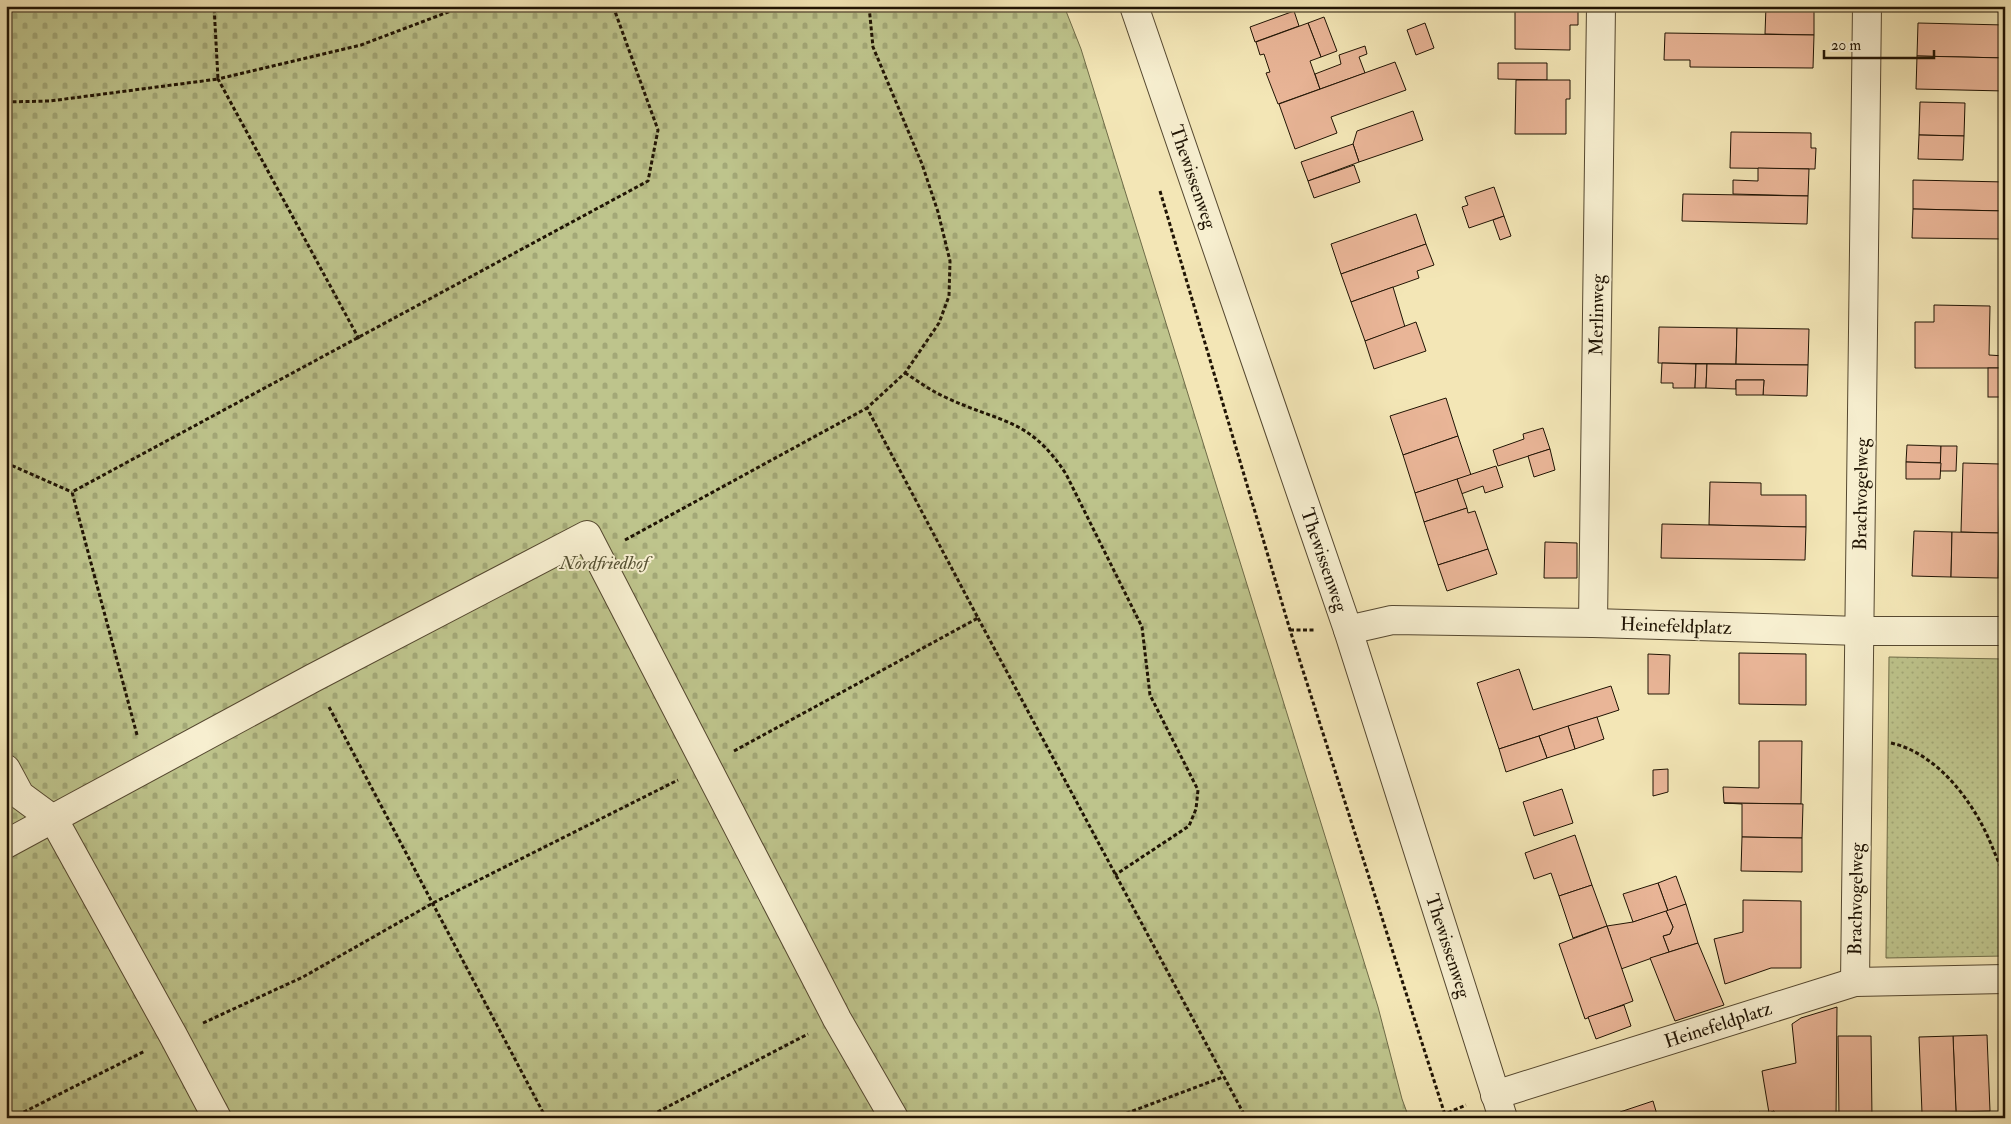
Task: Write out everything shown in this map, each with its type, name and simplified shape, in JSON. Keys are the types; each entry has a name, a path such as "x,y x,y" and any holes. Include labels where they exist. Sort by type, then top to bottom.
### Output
{"street":[{"name":"Thewissenweg","path":"1134,6 1348,630 1499,1106"},
{"name":"Merlinweg","path":"1594,623 1601,6"},
{"name":"Brachvogelweg","path":"1855,982 1867,6"},
{"path":"6,844 54,820 313,678 587,535 708,765 837,1019 894,1118"},
{"name":"Heinefeldplatz","path":"1348,630 1392,620 1594,623 1860,632 2005,631"},
{"path":"6,769 20,795 54,820 217,1118"},
{"name":"Heinefeldplatz","path":"1499,1106 1855,982 2005,979"}],"path":[{"path":"214,6 218,79 359,339"},
{"path":"6,102 50,100 218,79 361,45 464,6"},
{"path":"72,492 359,339 648,181 658,130 613,6"},
{"path":"587,535 625,540 867,408 905,373 939,322 949,296 950,261 938,212 924,172 873,47 869,6"},
{"path":"1157,182 1290,630 1446,1118"},
{"path":"905,373 944,397 999,417 1030,432 1052,452 1066,474 1142,626 1150,695 1198,790 1196,809 1189,826 1115,875"},
{"path":"867,408 1246,1118"},
{"path":"6,464 72,492"},
{"path":"72,492 146,768"},
{"path":"12,1118 174,1037 303,977 433,903 708,765 978,618"},
{"path":"313,678 546,1118"},
{"path":"1858,735 1899,745 1924,757 1957,786 1981,823 2005,876"},
{"path":"646,1118 837,1019"},
{"path":"1114,1118 1223,1077"},
{"path":"1436,1118 1444,1113"}],"green space":[{"name":"Nordfriedhof","path":"6,6 1064,6 1081,49 1378,1007 1402,1099 1409,1118 6,1118"},
{"path":"1889,657 2005,659 2005,956 1886,958"}],"building":[{"path":"1243,6 1257,6 1245,11"},
{"path":"1515,6 1578,7 1578,25 1570,25 1570,50 1515,49"},
{"path":"1766,6 1814,6 1814,35 1765,34"},
{"path":"1918,6 1956,6 1956,11 1918,10"},
{"path":"1294,11 1299,26 1255,42 1250,27"},
{"path":"1324,17 1337,51 1321,57 1308,23"},
{"path":"1308,23 1321,57 1310,61 1320,89 1278,104 1266,73 1270,72 1264,54 1260,55 1256,42"},
{"path":"1425,23 1434,48 1416,55 1407,30"},
{"path":"1918,23 2005,25 2005,58 1917,56"},
{"path":"1665,33 1814,35 1813,68 1690,67 1690,60 1664,60"},
{"path":"1365,46 1367,54 1359,57 1365,73 1320,89 1315,74 1341,64 1339,55"},
{"path":"1917,56 2005,58 2005,91 1916,89"},
{"path":"1395,62 1406,90 1331,117 1337,133 1295,149 1279,104"},
{"path":"1498,63 1547,63 1547,80 1498,79"},
{"path":"1516,80 1570,80 1570,99 1566,99 1566,134 1515,134"},
{"path":"1920,102 1965,103 1964,136 1919,135"},
{"path":"1413,111 1423,140 1359,162 1353,144 1357,131"},
{"path":"1731,132 1811,133 1811,148 1816,148 1815,169 1730,168"},
{"path":"1919,135 1964,136 1963,160 1918,159"},
{"path":"1353,144 1359,162 1308,181 1301,162"},
{"path":"1354,165 1360,182 1314,198 1308,181"},
{"path":"1758,168 1809,169 1808,196 1733,194 1733,180 1758,181"},
{"path":"1913,180 2005,182 2005,211 1913,209"},
{"path":"1494,187 1504,216 1469,228 1462,207 1468,205 1465,197"},
{"path":"1683,194 1808,196 1807,224 1682,221"},
{"path":"1913,209 2005,211 2005,239 1912,238"},
{"path":"1416,214 1426,244 1341,274 1331,244"},
{"path":"1504,216 1511,236 1500,240 1493,220"},
{"path":"1426,244 1434,265 1417,271 1419,278 1351,302 1341,274"},
{"path":"1393,287 1405,327 1365,341 1351,302"},
{"path":"1934,305 1990,306 1989,355 2005,356 2005,368 1915,368 1915,322 1934,322"},
{"path":"1416,322 1426,351 1374,369 1365,341"},
{"path":"1659,327 1737,328 1736,364 1658,363"},
{"path":"1737,328 1809,329 1808,365 1736,364"},
{"path":"1662,363 1696,364 1695,388 1673,388 1673,383 1661,383"},
{"path":"1696,364 1707,364 1706,388 1695,388"},
{"path":"1707,364 1808,365 1807,396 1763,395 1764,380 1736,380 1736,389 1706,388"},
{"path":"1988,368 2005,368 2005,397 1988,397"},
{"path":"1736,380 1764,380 1763,395 1736,395"},
{"path":"1446,398 1458,436 1403,455 1390,416"},
{"path":"1543,428 1550,449 1498,466 1493,450 1524,439 1523,434"},
{"path":"1458,436 1471,475 1415,493 1403,455"},
{"path":"1907,445 1941,446 1941,463 1906,462"},
{"path":"1941,446 1957,446 1956,471 1940,471"},
{"path":"1550,449 1555,470 1534,477 1528,456"},
{"path":"1906,462 1941,463 1940,479 1906,479"},
{"path":"1963,463 2000,464 1999,533 1961,532"},
{"path":"2000,463 2005,463 2005,479 2000,479"},
{"path":"1496,466 1503,487 1485,493 1483,486 1461,494 1457,479"},
{"path":"1457,479 1467,508 1424,522 1415,493"},
{"path":"2000,479 2005,479 2005,578 1998,578"},
{"path":"1710,482 1761,483 1761,495 1806,495 1806,527 1709,525"},
{"path":"1467,508 1468,513 1475,511 1488,549 1438,565 1424,522"},
{"path":"1662,524 1806,527 1805,560 1661,558"},
{"path":"1914,531 1952,532 1951,577 1912,576"},
{"path":"1952,532 1999,533 1998,578 1951,577"},
{"path":"1545,542 1577,543 1577,578 1544,578"},
{"path":"1488,549 1497,574 1447,591 1438,565"},
{"path":"1739,653 1806,654 1806,705 1739,704"},
{"path":"1648,654 1670,655 1669,694 1648,694"},
{"path":"1519,669 1533,710 1611,686 1619,710 1499,749 1477,683"},
{"path":"1597,717 1604,739 1575,749 1568,726"},
{"path":"1568,726 1575,749 1547,758 1539,736"},
{"path":"1539,736 1547,758 1506,772 1499,749"},
{"path":"1759,741 1802,741 1801,804 1724,803 1723,787 1759,788"},
{"path":"1668,769 1668,792 1653,796 1653,770"},
{"path":"1562,789 1573,823 1534,836 1523,802"},
{"path":"1724,803 1803,804 1802,838 1742,837 1742,804"},
{"path":"1575,835 1592,885 1559,896 1551,873 1534,879 1525,853"},
{"path":"1742,837 1802,838 1802,872 1741,871"},
{"path":"1676,876 1686,904 1668,911 1658,883"},
{"path":"1658,883 1668,911 1633,922 1623,894"},
{"path":"1592,885 1607,926 1573,938 1559,896"},
{"path":"1743,900 1801,901 1801,968 1771,968 1725,984 1714,939 1743,932"},
{"path":"1686,904 1698,943 1669,952 1663,936 1670,934 1673,927 1666,911"},
{"path":"1666,911 1673,927 1670,934 1663,936 1669,952 1621,969 1607,926 1633,922"},
{"path":"1607,926 1633,1001 1585,1019 1559,944"},
{"path":"1698,943 1724,1005 1675,1021 1650,958"},
{"path":"1624,1005 1631,1026 1596,1039 1588,1017"},
{"path":"1837,1007 1836,1118 1776,1118 1774,1111 1769,1113 1762,1071 1796,1063 1792,1024 1801,1018"},
{"path":"1987,1035 1990,1111 1956,1112 1953,1036"},
{"path":"1838,1036 1871,1036 1872,1118 1839,1118"},
{"path":"1953,1036 1956,1112 1922,1113 1919,1037"},
{"path":"1653,1101 1658,1118 1622,1118 1620,1112"},
{"path":"1774,1111 1776,1118 1755,1118 1769,1113"},
{"path":"1740,1112 1742,1118 1723,1118"}]}
